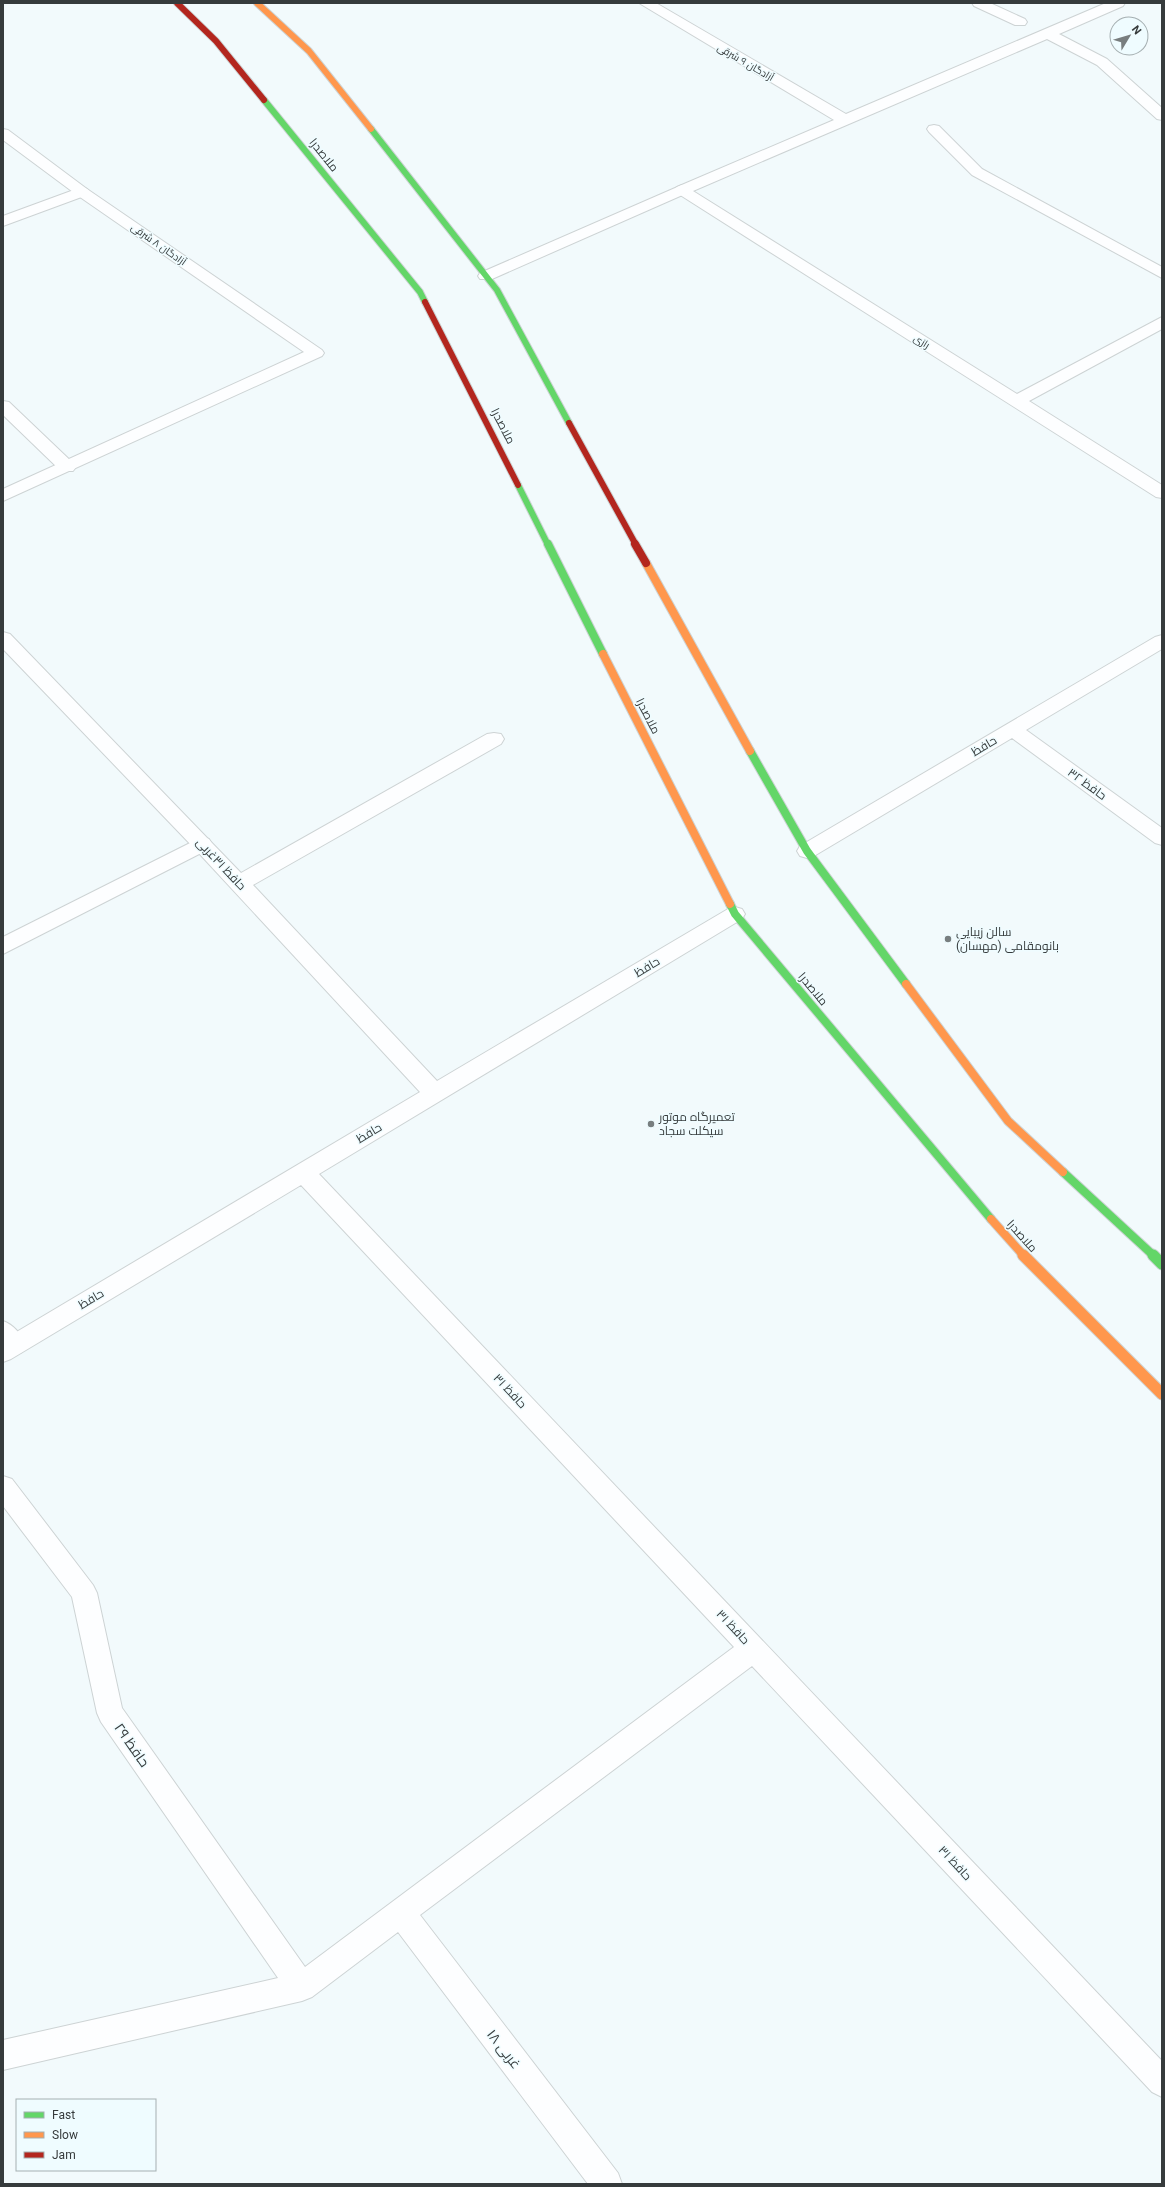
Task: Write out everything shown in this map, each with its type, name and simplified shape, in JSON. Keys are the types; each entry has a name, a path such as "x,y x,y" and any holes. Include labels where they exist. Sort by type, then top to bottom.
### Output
{"main road":[{"name":"ملاصدرا","path":"177,3 216,42 420,292 735,914 1014,1247 1162,1394"},
{"path":"257,3 308,51 497,290 676,619 807,851 1008,1121 1162,1264"}],"street":[{"name":"آزادگان ۹ شرقی","path":"646,3 845,120"},
{"path":"979,3 1020,22"},
{"path":"486,276 682,190 1118,3"},
{"path":"1047,34 1102,62 1162,116"},
{"path":"934,129 978,172 1162,273"},
{"name":"آزادگان ۸ شرقی","path":"3,133 82,192 316,353 67,467"},
{"name":"رازی","path":"682,190 1162,492"},
{"path":"3,221 82,192"},
{"path":"1017,401 1162,322"},
{"path":"3,406 67,467 3,496"},
{"name":"حافظ ۳۱غربی","path":"3,638 202,844 435,1093"},
{"name":"حافظ","path":"807,851 1162,641"},
{"name":"حافظ ۳۲","path":"1012,730 1162,838"},
{"path":"239,884 494,739"},
{"path":"3,946 202,844"},
{"name":"حافظ","path":"7,1343 303,1172 735,914"},
{"name":"حافظ ۳۱","path":"303,1172 1162,2082"},
{"name":"حافظ ۲۹","path":"3,1488 84,1593 110,1713 302,1987"},
{"path":"3,2055 302,1987 753,1649"},
{"name":"۱۸ غربی","path":"401,1914 607,2184"}],"traffic: fast":[{"path":"264,100 420,292 425,302"},
{"path":"371,129 497,290 569,423"},
{"path":"518,485 603,654"},
{"path":"750,751 807,851 906,984"},
{"path":"730,904 735,914 991,1219"},
{"path":"1063,1172 1162,1264"}],"traffic: slow":[{"path":"257,3 309,51 371,129"},
{"path":"646,563 750,751"},
{"path":"603,654 730,904"},
{"path":"906,984 1008,1121 1063,1172"},
{"path":"991,1219 1014,1247 1162,1394"}],"traffic: jam":[{"path":"177,3 216,41 264,100"},
{"path":"425,302 518,485"},
{"path":"569,423 646,563"}],"place":[{"name":"سالن زیبایی بانومقامی (مهسان)","path":"948,939"},
{"name":"تعمیرگاه موتور سیکلت سجاد","path":"651,1124"}]}
